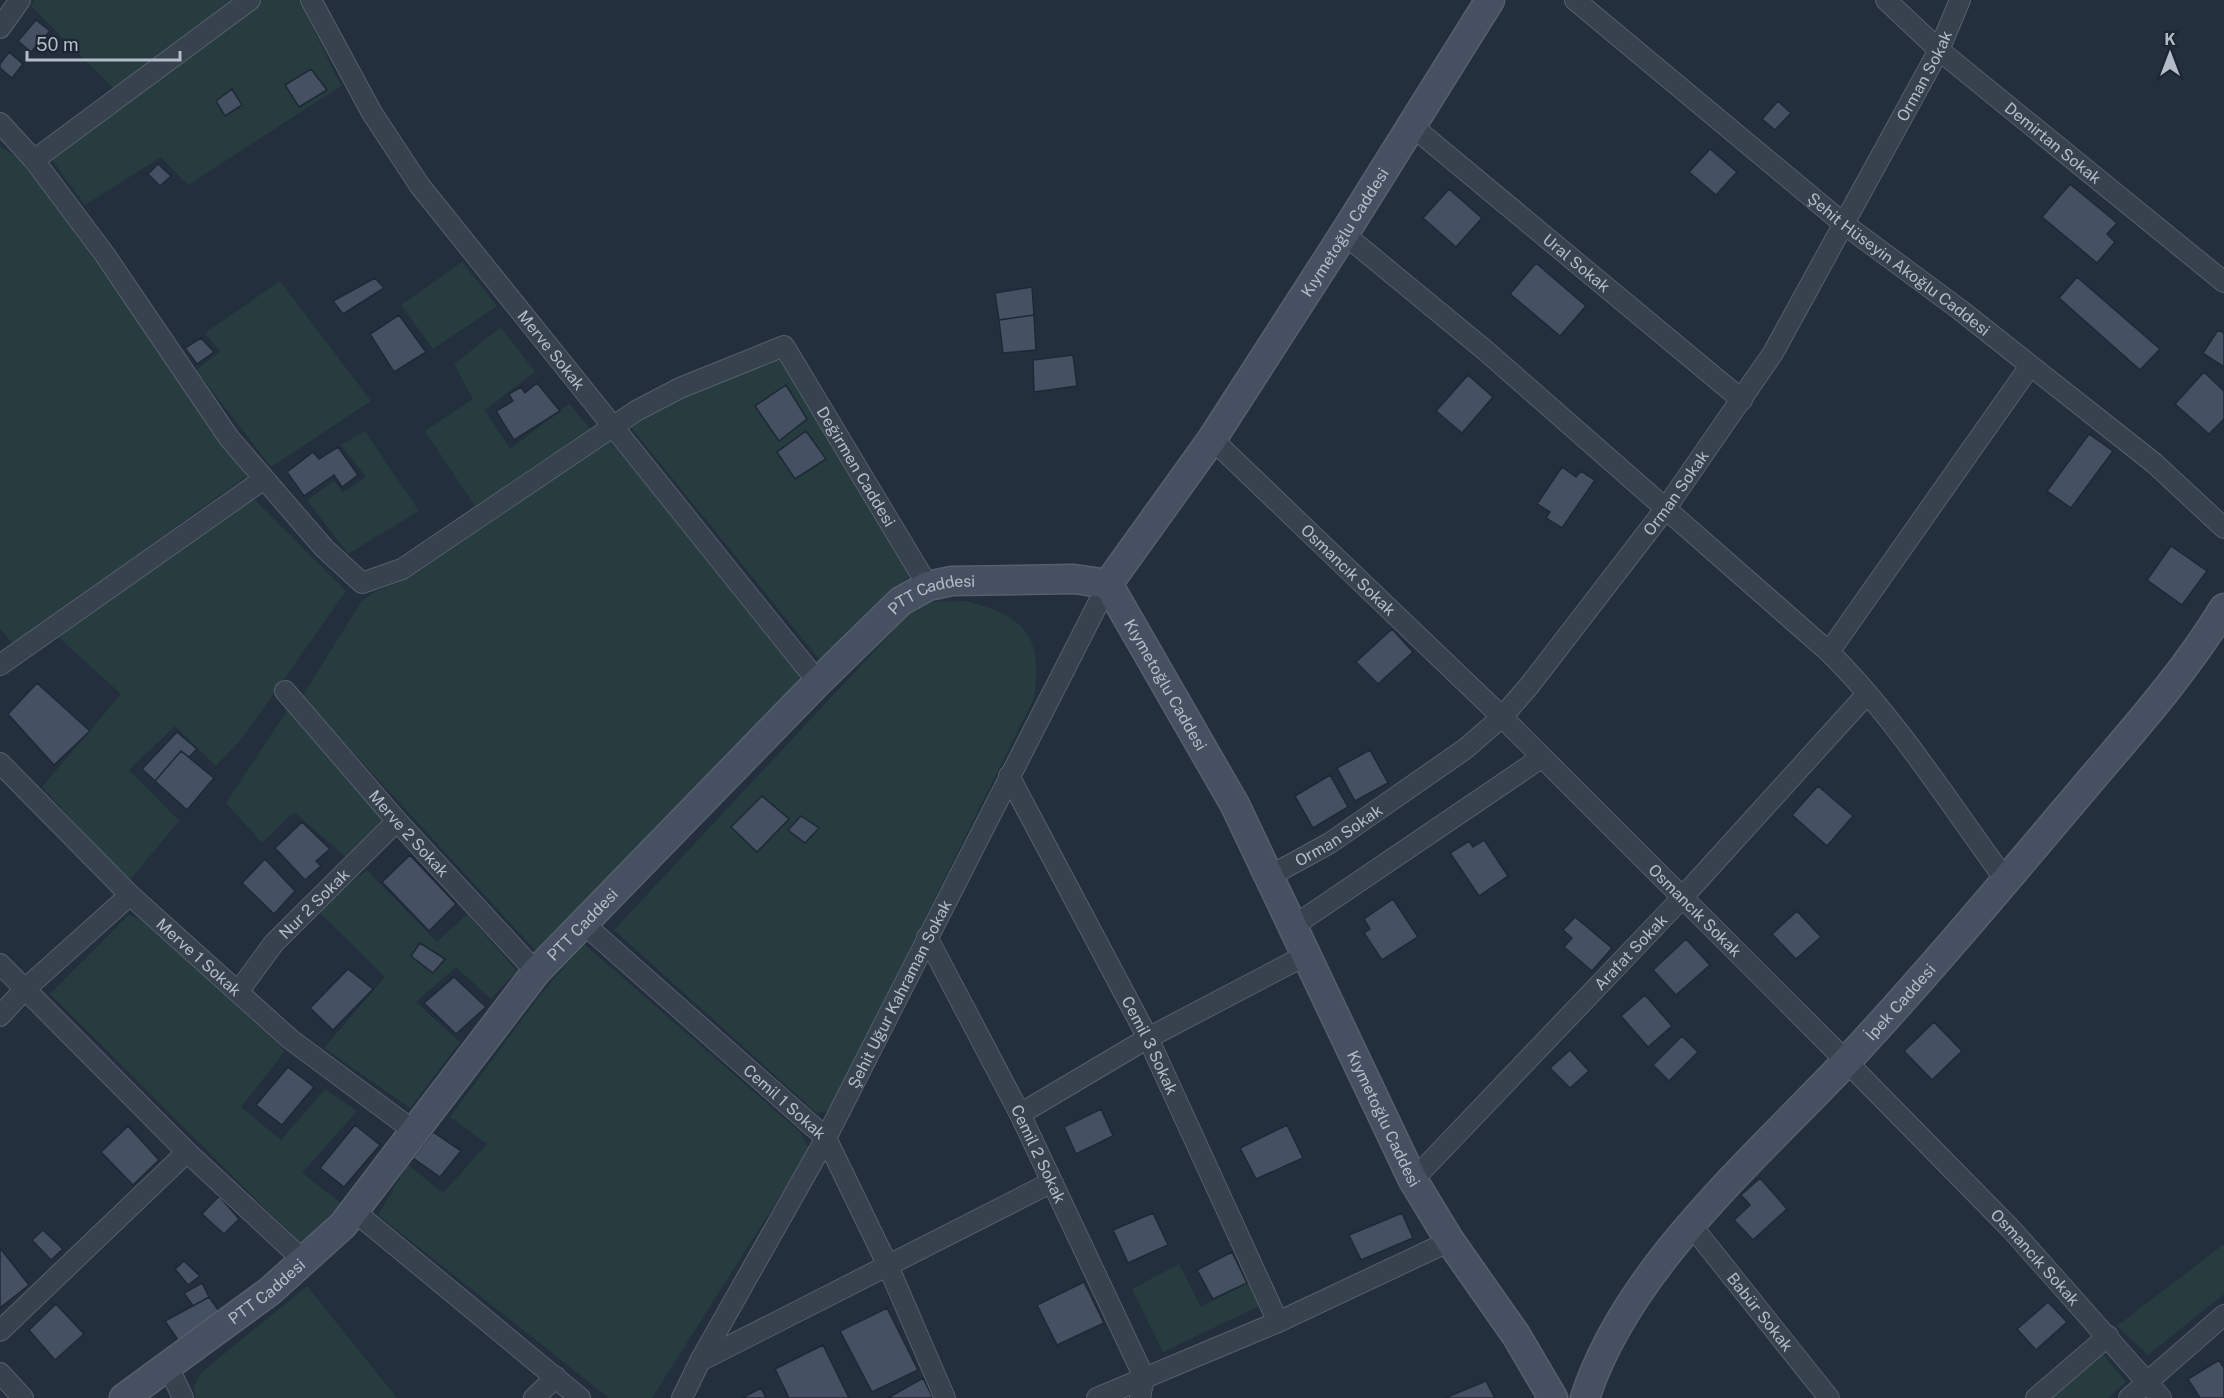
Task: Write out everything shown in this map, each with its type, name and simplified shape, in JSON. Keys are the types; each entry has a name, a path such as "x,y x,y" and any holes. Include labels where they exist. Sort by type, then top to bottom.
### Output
{"street":[{"path":"0,28 20,0"},
{"path":"34,160 250,0"},
{"name":"Merve Sokak","path":"311,0 372,113 420,186 818,682"},
{"name":"Kıymetoğlu Caddesi","path":"1490,0 1344,234 1212,439 1108,584 1235,805 1413,1180 1449,1241 1516,1335 1553,1398"},
{"name":"Şehit Hüseyin Akoğlu Caddesi","path":"1575,0 1844,224 1959,309 2154,463 2224,528"},
{"name":"Demirtan Sokak","path":"1887,0 1939,50 2224,282"},
{"name":"Orman Sokak","path":"1268,877 1330,843 1465,748 1502,717 1666,508 1773,353 1939,50 1960,0"},
{"path":"0,123 34,160 148,317 211,413 324,548 362,583 402,569 612,426"},
{"name":"Ural Sokak","path":"1412,126 1742,400"},
{"path":"1344,234 1486,351 1829,652 1867,694 2007,882"},
{"name":"Değirmen Caddesi","path":"612,426 680,388 784,346 928,586"},
{"path":"1829,652 2030,366"},
{"name":"Osmancık Sokak","path":"1212,439 1502,717 1681,899 1846,1061 2012,1230 2161,1398"},
{"path":"0,665 264,479"},
{"name":"PTT Caddesi","path":"124,1398 270,1292 305,1262 354,1211 536,972 818,682 901,601 928,586 952,581 1074,579 1108,584"},
{"name":"Şehit Uğur Kahraman Sokak","path":"682,1398 700,1361 826,1138 1108,584"},
{"name":"İpek Caddesi","path":"1585,1398 1605,1345 1657,1266 1691,1225 1846,1061 2007,882 2156,705 2224,608"},
{"name":"Merve 2 Sokak","path":"285,692 397,820 536,972"},
{"name":"Arafat Sokak","path":"1413,1180 1681,899 1867,694"},
{"path":"1292,927 1541,758"},
{"name":"Merve 1 Sokak","path":"0,763 130,895 238,992 317,1061 414,1131"},
{"name":"Cemil 3 Sokak","path":"1009,776 1148,1038 1278,1322"},
{"name":"Nur 2 Sokak","path":"238,992 274,944 397,820"},
{"path":"0,1016 24,990 130,895"},
{"name":"Cemil 1 Sokak","path":"584,924 826,1138 888,1266 945,1398"},
{"name":"Cemil 2 Sokak","path":"927,937 1020,1114 1143,1377"},
{"path":"1020,1114 1148,1038 1306,955"},
{"path":"0,964 187,1152 305,1262"},
{"path":"0,1330 187,1152"},
{"path":"700,1361 1052,1182"},
{"path":"354,1211 580,1398"},
{"name":"Babür Sokak","path":"1691,1225 1829,1398"},
{"path":"1097,1398 1278,1322 1449,1241"},
{"path":"2129,1398 2224,1316"},
{"path":"2036,1398 2108,1336"},
{"path":"168,1366 183,1398"},
{"path":"0,1373 23,1398"},
{"path":"534,1398 555,1377"},
{"path":"1140,1398 1143,1377"}],"green space":[{"path":"35,0 237,0 114,89 31,6"},
{"path":"263,0 299,0 341,86 188,185 161,157 85,205 50,157"},
{"path":"0,146 24,162 248,475 13,644 0,629"},
{"path":"462,262 497,306 433,349 401,305"},
{"path":"280,281 371,401 271,467 196,370 220,352 205,333"},
{"path":"501,327 535,372 485,410 510,449 569,404 591,429 475,506 425,431 473,399 454,364"},
{"path":"778,358 912,574 819,659 629,425 656,406"},
{"path":"365,431 419,511 348,554 307,500 334,481 343,492 366,477 341,445"},
{"path":"609,441 799,665 799,682 538,953 302,697 361,602 374,592 400,582"},
{"path":"251,496 346,591 244,736 216,766 175,726 129,770 179,821 129,881 42,787 121,694 55,634"},
{"path":"965,601 1002,613 1015,621 1025,632 1032,644 1036,659 1034,698 836,1097 827,1111 817,1113 614,930 909,614 927,602"},
{"path":"288,709 389,814 346,857 294,812 262,843 226,803"},
{"path":"367,870 437,942 467,914 517,971 491,999 456,967 416,1002 460,1042 410,1108 324,1048 385,977 318,911"},
{"path":"129,915 146,922 285,1051 241,1107 281,1140 325,1089 357,1111 302,1173 341,1203 302,1245 50,994"},
{"path":"584,944 800,1132 809,1150 652,1398 609,1398 378,1215 408,1165 443,1193 487,1144 450,1117 541,994"},
{"path":"2224,1244 2224,1294 2148,1355 2117,1326"},
{"path":"1179,1264 1201,1307 1250,1281 1263,1304 1163,1352 1132,1289"},
{"path":"307,1286 397,1398 196,1398 193,1388 202,1372"},
{"path":"2102,1353 2126,1382 2108,1398 2048,1398"}],"building":[{"path":"36,20 50,31 31,52 18,41"},
{"path":"9,52 23,64 12,78 0,68 0,64"},
{"path":"311,69 327,90 299,107 285,85"},
{"path":"232,89 242,105 225,116 216,101"},
{"path":"1778,101 1791,113 1775,130 1762,119"},
{"path":"1710,149 1737,172 1716,195 1689,172"},
{"path":"158,164 171,176 160,186 148,174"},
{"path":"2070,184 2117,223 2107,234 2115,242 2097,263 2042,217"},
{"path":"1449,189 1482,218 1456,247 1423,218"},
{"path":"1536,263 1586,306 1560,336 1510,294"},
{"path":"2077,277 2160,349 2140,370 2059,298"},
{"path":"375,278 384,288 343,314 333,301"},
{"path":"1032,287 1034,315 999,320 995,293"},
{"path":"399,315 426,352 394,372 370,334"},
{"path":"1034,315 1036,350 1003,353 999,320"},
{"path":"2218,330 2224,333 2224,367 2203,353"},
{"path":"201,338 214,352 197,364 185,348"},
{"path":"1073,355 1077,386 1034,392 1033,360"},
{"path":"2204,372 2224,391 2224,419 2209,434 2175,404"},
{"path":"1468,375 1493,397 1462,433 1436,411"},
{"path":"537,383 560,411 514,440 496,411 513,401 509,394 521,387 525,393"},
{"path":"786,385 807,419 779,441 755,406"},
{"path":"806,431 826,459 795,479 777,452"},
{"path":"2089,434 2113,451 2071,508 2047,491"},
{"path":"338,447 358,475 342,487 334,475 304,496 287,472 313,452 319,459"},
{"path":"1562,467 1576,477 1581,471 1595,480 1562,528 1546,518 1550,512 1537,504"},
{"path":"2171,546 2207,571 2182,605 2147,580"},
{"path":"1392,629 1413,652 1378,684 1356,662"},
{"path":"37,683 90,731 54,765 8,714"},
{"path":"177,732 197,749 189,757 181,751 155,781 142,769"},
{"path":"1370,750 1388,783 1355,801 1337,768"},
{"path":"181,751 214,778 187,810 155,781"},
{"path":"1330,775 1348,807 1313,828 1295,796"},
{"path":"1818,786 1853,816 1827,846 1792,815"},
{"path":"762,796 789,819 757,852 731,827"},
{"path":"801,816 819,828 805,843 788,830"},
{"path":"302,822 330,849 316,861 321,866 305,880 275,848"},
{"path":"1484,840 1508,876 1479,896 1450,853 1469,841 1473,847"},
{"path":"410,855 456,904 429,931 382,882"},
{"path":"265,859 295,891 274,914 242,883"},
{"path":"1393,899 1418,937 1382,960 1364,933 1370,929 1364,919"},
{"path":"1797,911 1821,937 1796,959 1772,934"},
{"path":"1575,917 1612,948 1592,971 1564,947 1572,938 1563,930"},
{"path":"1686,939 1710,965 1676,995 1653,970"},
{"path":"420,943 445,959 433,973 411,956"},
{"path":"348,969 373,989 333,1030 310,1008"},
{"path":"454,977 486,1007 456,1034 424,1003"},
{"path":"1645,995 1672,1026 1648,1047 1621,1016"},
{"path":"1934,1022 1962,1051 1932,1080 1904,1051"},
{"path":"1682,1036 1698,1052 1669,1081 1653,1065"},
{"path":"1570,1050 1589,1071 1570,1088 1550,1068"},
{"path":"288,1067 314,1087 282,1125 256,1105"},
{"path":"1101,1109 1113,1136 1076,1154 1064,1127"},
{"path":"355,1125 380,1145 344,1187 320,1168"},
{"path":"1287,1125 1303,1158 1256,1179 1240,1148"},
{"path":"128,1126 159,1160 133,1185 101,1152"},
{"path":"433,1132 461,1151 440,1177 413,1158"},
{"path":"1760,1178 1787,1209 1753,1240 1734,1220 1750,1205 1741,1195"},
{"path":"219,1196 239,1219 224,1234 202,1214"},
{"path":"1153,1213 1168,1245 1128,1263 1113,1230"},
{"path":"1402,1213 1413,1238 1361,1260 1349,1235"},
{"path":"43,1230 63,1249 51,1260 32,1240"},
{"path":"0,1248 29,1285 0,1308"},
{"path":"1232,1252 1247,1283 1213,1299 1197,1270"},
{"path":"184,1261 200,1276 188,1285 175,1269"},
{"path":"1084,1282 1104,1323 1057,1345 1037,1305"},
{"path":"202,1283 209,1297 193,1306 184,1293"},
{"path":"209,1297 224,1318 182,1346 165,1321"},
{"path":"2048,1302 2067,1322 2036,1350 2017,1329"},
{"path":"56,1304 84,1334 55,1360 29,1330"},
{"path":"887,1308 918,1370 872,1392 840,1331"},
{"path":"823,1345 849,1398 789,1398 775,1369"},
{"path":"2219,1360 2224,1368 2224,1398 2200,1398 2188,1379"},
{"path":"923,1378 933,1398 888,1398"},
{"path":"1486,1381 1495,1398 1445,1398"},
{"path":"761,1388 766,1398 742,1398"}]}
